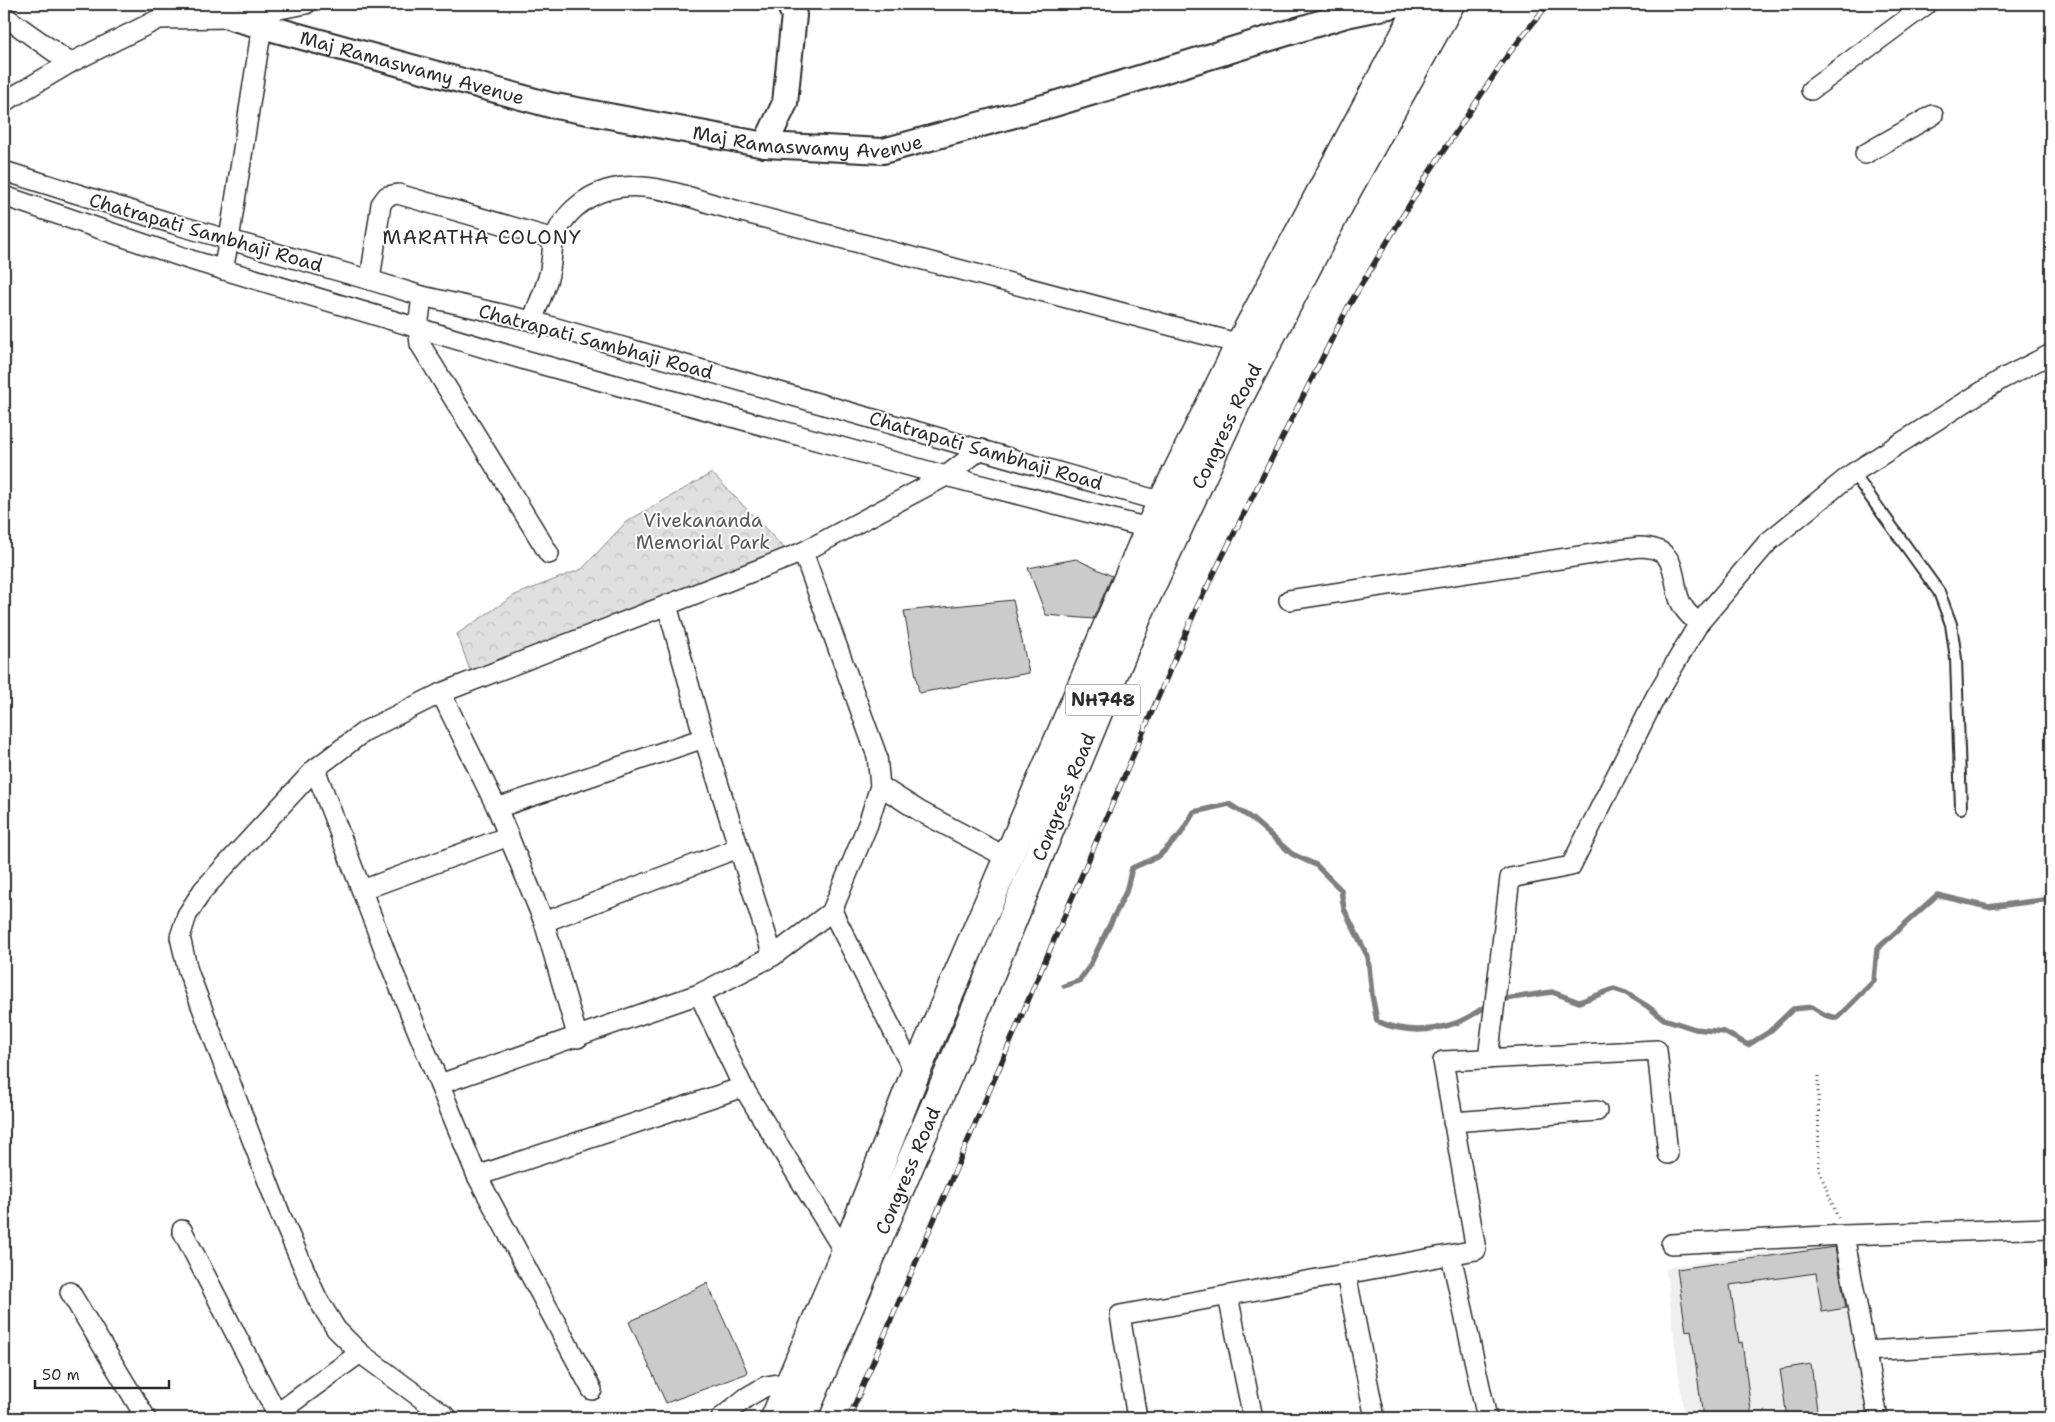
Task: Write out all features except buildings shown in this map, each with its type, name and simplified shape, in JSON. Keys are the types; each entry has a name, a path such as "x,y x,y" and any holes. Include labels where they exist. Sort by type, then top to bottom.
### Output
{"highway":[{"name":"Congress Road","path":"802,1418 856,1261 915,1074 1162,500 1240,344 1437,5"},
{"name":"Congress Road","path":"775,1418 790,1382 856,1261 966,1032 1140,610 1176,536 1237,401 1437,5"}],"street":[{"path":"4,102 70,63 159,18 306,4"},
{"path":"765,144 785,103 794,15 789,4"},
{"name":"Maj Ramaswamy Avenue","path":"224,11 262,26 550,105 765,144 883,151 1051,105 1346,15 1399,4"},
{"path":"1811,90 1927,4"},
{"path":"4,16 70,63"},
{"path":"223,270 262,26"},
{"path":"1866,154 1933,115"},
{"name":"Chatrapati Sambhaji Road","path":"4,171 229,240 422,296 532,321 1162,500 1188,510"},
{"path":"532,321 548,278 554,240 572,209 597,192 617,186 661,188 716,205 1240,344"},
{"path":"370,280 381,204 387,196 392,194 398,194 554,240"},
{"name":"Chatrapati Sambhaji Road","path":"4,196 223,270 525,360 946,476 1150,527 1176,536"},
{"path":"422,296 418,328 420,344 549,554"},
{"path":"1488,1059 1510,878 1572,866 1656,696 1699,623 1768,542 1853,473 2002,380 2051,354"},
{"path":"448,1418 360,1353 336,1329 316,1298 281,1216 188,971 180,937 187,914 202,890 315,770 365,731 440,693 563,647 804,552 946,476 981,449"},
{"path":"1289,600 1639,547 1653,547 1664,554 1671,564 1680,602 1689,615 1699,623"},
{"path":"440,1084 578,1038 699,994 773,956 832,911 868,824 880,786 877,756 804,552"},
{"path":"667,605 704,738 773,956"},
{"path":"440,693 497,808 544,922 578,1038"},
{"path":"497,808 704,738"},
{"path":"315,770 477,1176 592,1390"},
{"path":"880,786 922,812 1008,858"},
{"path":"362,890 509,836"},
{"path":"544,922 738,848"},
{"path":"832,911 915,1074"},
{"path":"699,994 744,1086 856,1261"},
{"path":"1137,1418 1120,1316 1476,1250 1443,1061 1657,1050 1668,1154"},
{"path":"477,1176 744,1086"},
{"path":"1453,1122 1597,1110"},
{"path":"1671,1244 1844,1235 2051,1228"},
{"path":"182,1230 274,1416 360,1353"},
{"path":"1844,1235 1878,1418"},
{"path":"1452,1255 1487,1418"},
{"path":"1346,1274 1375,1418"},
{"path":"70,1292 146,1418"},
{"path":"1228,1296 1253,1418"},
{"path":"1866,1351 2051,1340"},
{"path":"721,1418 747,1397 766,1386 790,1382"}],"lane":[{"path":"1853,473 1939,592 1951,624 1956,660 1961,808"}],"path":[{"path":"1818,1076 1819,1170 1844,1235"}],"shaded area":[{"path":"1842,1242 1873,1418 1684,1418 1666,1269 1674,1266"}],"green space":[{"name":"Vivekananda Memorial Park","path":"712,473 785,549 471,673 457,634 515,595 582,569 626,522"}],"waterway":[{"path":"1064,986 1079,981 1089,967 1126,892 1132,868 1159,856 1180,835 1194,812 1229,804 1251,818 1292,854 1316,865 1341,890 1344,909 1368,957 1377,1021 1397,1028 1416,1030 1436,1028 1460,1021 1490,1004"},
{"path":"1498,1000 1552,992 1579,1002 1614,989 1626,993 1664,1019 1695,1029 1724,1032 1748,1045 1769,1032 1793,1009 1812,1007 1825,1015 1837,1018 1874,981 1877,949 1937,895 1988,907 2051,899"}],"railway":[{"path":"849,1418 1196,609 1348,307 1428,174 1507,56 1548,4"}],"district":[{"name":"MARATHA COLONY","path":"482,237"}]}
